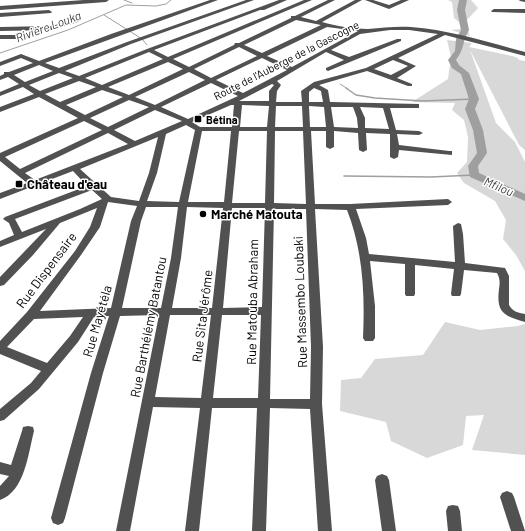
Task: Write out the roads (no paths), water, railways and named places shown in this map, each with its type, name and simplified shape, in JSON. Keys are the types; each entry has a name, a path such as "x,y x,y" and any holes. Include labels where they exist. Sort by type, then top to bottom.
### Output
{"street":[{"path":"0,8 31,3 106,0"},
{"path":"0,78 113,35 215,0"},
{"path":"228,0 339,28 368,30"},
{"path":"0,94 129,43 251,0"},
{"path":"0,110 149,50 284,0"},
{"path":"60,104 222,38 309,0"},
{"path":"33,183 0,156 240,46 332,0"},
{"path":"316,23 359,0"},
{"path":"368,0 377,1 389,7 406,0"},
{"path":"31,3 33,20"},
{"path":"494,11 525,11"},
{"path":"0,29 49,14"},
{"path":"0,15 33,20 52,28 76,21"},
{"path":"171,15 288,68"},
{"path":"0,19 33,20"},
{"path":"20,172 326,25"},
{"name":"Route de l'Auberge de la Gascogne","path":"0,196 163,131 236,99 272,80 288,68 306,58 368,30 398,28 443,34 470,39 525,54"},
{"path":"314,85 368,69 433,40 443,34"},
{"path":"0,37 25,37"},
{"path":"328,69 399,40"},
{"path":"384,45 406,52"},
{"path":"149,50 211,80 236,99 273,104 416,106"},
{"path":"325,50 350,60"},
{"path":"0,64 21,56 156,107 183,118 199,128 271,130 331,129 419,133"},
{"path":"391,78 413,66 392,58"},
{"path":"236,99 288,68"},
{"path":"368,69 410,85"},
{"path":"0,71 10,75 39,94 133,143"},
{"name":"Rue Matouba Abraham","path":"259,531 267,311 271,130 273,91 278,85 272,80"},
{"path":"314,85 324,90 328,105 331,129 330,147"},
{"name":"Rue Massembo Loubaki","path":"314,85 305,91 307,105 310,206 317,340 316,404 325,531"},
{"name":"Rue Sita Jérôme","path":"192,531 217,311 235,129 236,99"},
{"path":"356,106 361,118 363,150"},
{"path":"386,106 396,147 394,157"},
{"name":"Rue Barthélémy Batantou","path":"123,531 176,258 183,204 199,128"},
{"name":"Rue Mayétéla","path":"58,518 97,372 116,312 136,221 153,173 163,131"},
{"path":"396,147 449,153"},
{"path":"73,167 106,200"},
{"path":"19,237 13,222 8,219 93,187"},
{"path":"0,244 106,200 143,204 269,206 350,206 448,202"},
{"name":"Rue Dispensaire","path":"0,349 52,289 95,227 106,200"},
{"path":"350,206 359,232 370,296 369,338"},
{"path":"0,283 30,253 57,221"},
{"path":"456,294 459,281 458,266 460,254 458,226"},
{"path":"364,257 501,270 504,278 503,304 507,311 513,315 525,318"},
{"path":"410,262 410,294"},
{"path":"31,315 165,311 267,311"},
{"path":"1,413 35,386 74,339 91,313"},
{"path":"0,349 49,369"},
{"path":"148,402 206,404 263,402 316,404"},
{"path":"0,494 10,487 16,479 16,472 28,431"},
{"path":"0,468 16,472"},
{"path":"382,480 389,531"},
{"path":"507,497 518,531"},
{"path":"453,511 455,531"}],"waterway":[{"name":"Rivière Louka","path":"124,0 132,3"},
{"name":"Rivière Louka","path":"0,53 68,30 126,5 156,6 166,4 171,0"},
{"name":"Mfilou","path":"463,0 461,10 465,30 460,39 459,51 452,60 455,66 465,73 474,99 470,109 478,130 482,153 473,166 474,175 525,198"},
{"path":"104,15 142,39 147,45"},
{"path":"340,84 348,89"},
{"path":"346,88 356,95 375,98 423,101 474,99"},
{"path":"344,176 431,177 474,175"}],"place":[{"name":"Bétina","path":"198,119"},
{"name":"Château d'eau","path":"19,184"},
{"name":"Marché Matouta","path":"203,214"}]}
